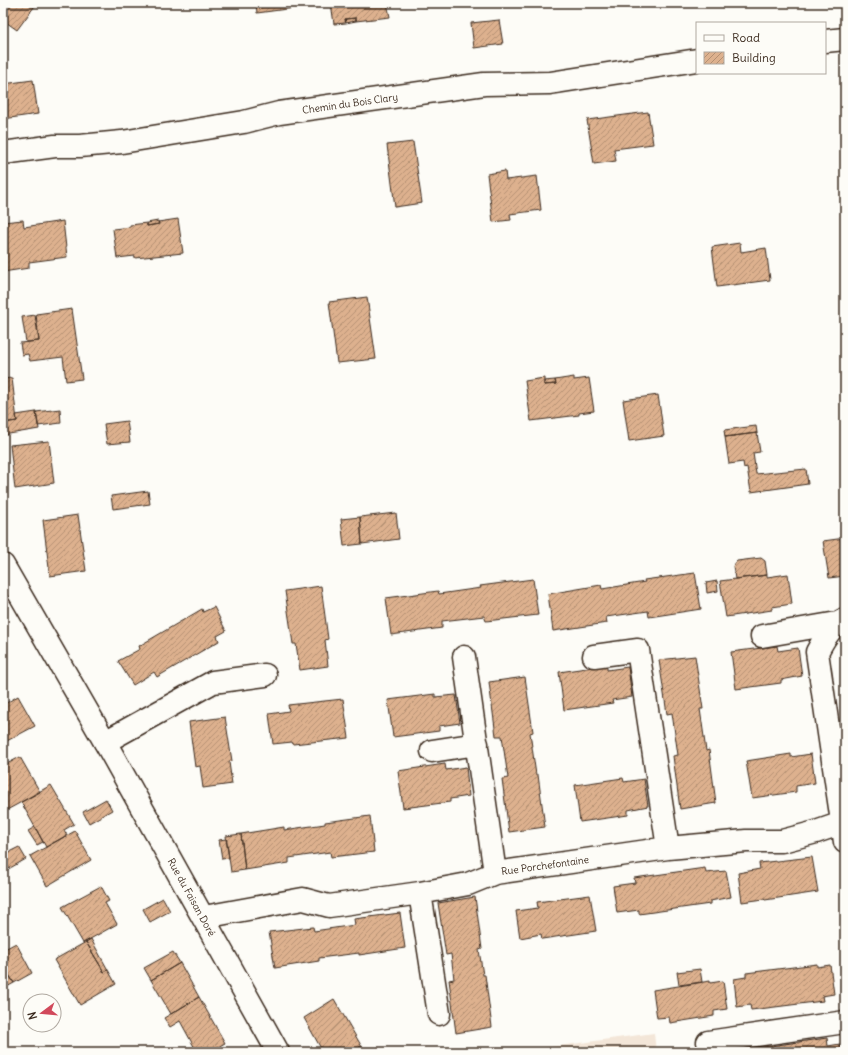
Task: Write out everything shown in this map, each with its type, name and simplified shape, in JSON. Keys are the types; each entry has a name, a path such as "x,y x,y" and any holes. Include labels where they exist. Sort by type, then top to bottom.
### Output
{"street":[{"path":"826,41 845,40"},
{"name":"Chemin du Bois Clary","path":"3,153 55,146 80,146 122,142 244,122 279,113 484,84 550,83 696,60"},
{"name":"Rue du Faisan Doré","path":"3,565 204,917 278,1052"},
{"name":"Rue Porchefontaine","path":"762,636 841,621"},
{"name":"Rue Porchefontaine","path":"204,917 303,899 329,906 420,893 468,884 495,872 668,848 746,841 782,841 816,832 844,833 817,652 825,637 841,621"},
{"path":"594,656 638,650 668,848"},
{"path":"464,657 495,872"},
{"path":"105,742 213,682 265,675"},
{"path":"432,751 477,744"},
{"path":"420,893 439,1014"},
{"path":"708,1042 845,1022"}],"shaded area":[{"path":"654,1033 656,1052 514,1052"}],"building":[{"path":"3,3 37,3 17,30 3,20"},
{"path":"256,3 302,3 302,7 257,13"},
{"path":"331,3 387,3 390,17 356,21 356,18 345,19 346,23 334,24"},
{"path":"356,18 356,21 346,23 345,19"},
{"path":"499,20 503,44 474,48 471,23"},
{"path":"33,80 38,114 3,119 3,84"},
{"path":"648,112 653,144 614,149 616,161 594,164 587,120"},
{"path":"413,142 422,203 395,207 387,145"},
{"path":"505,171 506,180 537,176 541,210 510,214 511,220 493,222 487,174"},
{"path":"178,219 183,253 135,258 135,256 117,258 113,229 147,223 147,226 159,224 158,222"},
{"path":"23,220 24,227 63,221 67,257 29,262 29,268 3,272 3,222"},
{"path":"158,221 159,224 147,226 147,223"},
{"path":"740,243 741,252 766,248 770,280 717,287 712,247"},
{"path":"367,297 376,359 337,363 329,302"},
{"path":"72,309 82,379 66,381 63,357 30,361 28,354 22,355 20,343 39,341 36,314"},
{"path":"35,315 39,341 26,342 22,317"},
{"path":"574,377 574,380 589,378 594,411 579,413 579,415 531,421 525,381 544,378 544,385 556,384 555,380"},
{"path":"12,378 17,421 3,423 3,379"},
{"path":"555,380 556,384 544,385 544,381"},
{"path":"658,395 664,436 629,441 623,400"},
{"path":"60,409 61,423 38,426 36,412"},
{"path":"36,412 39,429 3,435 3,423 17,421 16,415"},
{"path":"127,421 130,442 107,444 104,424"},
{"path":"756,426 757,433 725,437 724,430"},
{"path":"757,433 760,452 753,453 756,474 806,469 808,484 751,492 747,467 744,468 743,462 729,464 725,437"},
{"path":"49,441 54,483 15,489 10,445"},
{"path":"148,491 150,504 113,509 111,496"},
{"path":"396,513 399,539 362,544 360,517"},
{"path":"78,515 86,571 50,576 43,520"},
{"path":"360,517 362,544 344,546 341,519"},
{"path":"845,538 845,576 829,578 823,541"},
{"path":"761,558 765,561 767,575 735,579 733,566 737,561"},
{"path":"695,573 701,609 649,617 648,611 606,617 607,623 553,631 548,594 601,585 602,589 645,582 644,580"},
{"path":"788,574 792,604 772,607 772,610 726,617 720,581"},
{"path":"533,579 538,615 486,621 484,616 442,621 442,628 391,635 386,598 438,591 439,594 481,588 480,586"},
{"path":"717,581 718,591 707,593 706,583"},
{"path":"321,586 328,639 325,640 328,666 300,670 296,644 293,644 285,591"},
{"path":"214,607 226,631 217,636 219,641 157,677 154,672 133,685 118,661 140,649 139,646 202,609 203,612"},
{"path":"777,646 778,651 798,648 802,676 781,680 781,683 736,689 731,652"},
{"path":"695,656 703,709 700,709 706,751 709,750 716,803 680,809 673,756 678,755 672,713 667,714 659,660"},
{"path":"607,665 607,670 628,667 632,697 612,700 613,703 564,710 559,672"},
{"path":"525,677 533,732 530,733 536,775 538,775 545,827 509,832 502,779 508,778 502,736 496,736 489,682"},
{"path":"435,694 435,697 456,695 460,723 439,726 439,731 393,737 388,700"},
{"path":"18,696 35,726 3,743 3,705"},
{"path":"343,699 349,738 293,744 292,742 273,744 269,714 289,711 288,705"},
{"path":"225,717 232,761 229,762 232,784 203,788 200,766 195,767 189,722"},
{"path":"791,754 791,757 811,754 815,783 796,786 796,792 752,798 746,761"},
{"path":"20,757 40,792 5,811 3,807 3,766"},
{"path":"445,764 446,770 466,767 469,796 450,799 450,802 403,808 398,771"},
{"path":"623,778 624,782 644,779 648,806 628,810 628,815 580,822 575,785"},
{"path":"51,785 74,824 64,830 67,835 46,847 21,802"},
{"path":"106,799 112,810 89,823 83,812"},
{"path":"370,816 374,852 331,857 330,852 289,858 289,863 245,870 241,834 284,827 284,830 325,824 325,822"},
{"path":"35,827 43,842 37,845 28,831"},
{"path":"75,831 91,860 47,886 30,856"},
{"path":"241,834 245,870 231,872 226,836"},
{"path":"226,839 229,858 222,859 219,840"},
{"path":"19,847 26,859 3,872 3,855"},
{"path":"812,857 818,892 742,902 738,873 760,869 759,863"},
{"path":"705,868 706,873 726,871 731,897 710,901 710,904 639,914 639,910 617,913 613,886 635,883 634,878"},
{"path":"101,886 109,901 105,903 117,924 83,943 62,907"},
{"path":"590,895 596,931 542,939 541,934 520,938 516,911 538,908 537,902"},
{"path":"475,897 482,949 479,950 483,975 485,975 492,1027 456,1033 449,980 454,979 451,954 446,955 438,903"},
{"path":"163,898 170,911 150,922 143,909"},
{"path":"400,913 405,948 359,955 359,953 319,958 319,961 275,968 269,932 313,927 314,931 355,925 354,919"},
{"path":"91,939 108,970 104,972 86,942"},
{"path":"86,942 104,972 108,970 116,984 80,1005 54,960"},
{"path":"16,943 32,973 14,983 3,964 3,950"},
{"path":"173,952 180,963 151,980 144,968"},
{"path":"180,963 199,997 171,1014 151,980"},
{"path":"817,964 817,967 830,965 834,994 822,996 823,1001 751,1010 750,1005 737,1007 734,979 746,977 746,973"},
{"path":"700,969 702,982 679,985 677,972"},
{"path":"10,977 14,983 5,988 3,980"},
{"path":"710,981 710,983 723,981 727,1009 714,1011 714,1016 670,1023 669,1017 657,1018 653,990"},
{"path":"199,997 225,1043 209,1052 197,1052 180,1021 170,1027 164,1018"},
{"path":"334,999 362,1047 359,1047 362,1052 323,1052 304,1018"},
{"path":"827,1038 828,1046 840,1044 842,1052 757,1052 756,1048"}]}
